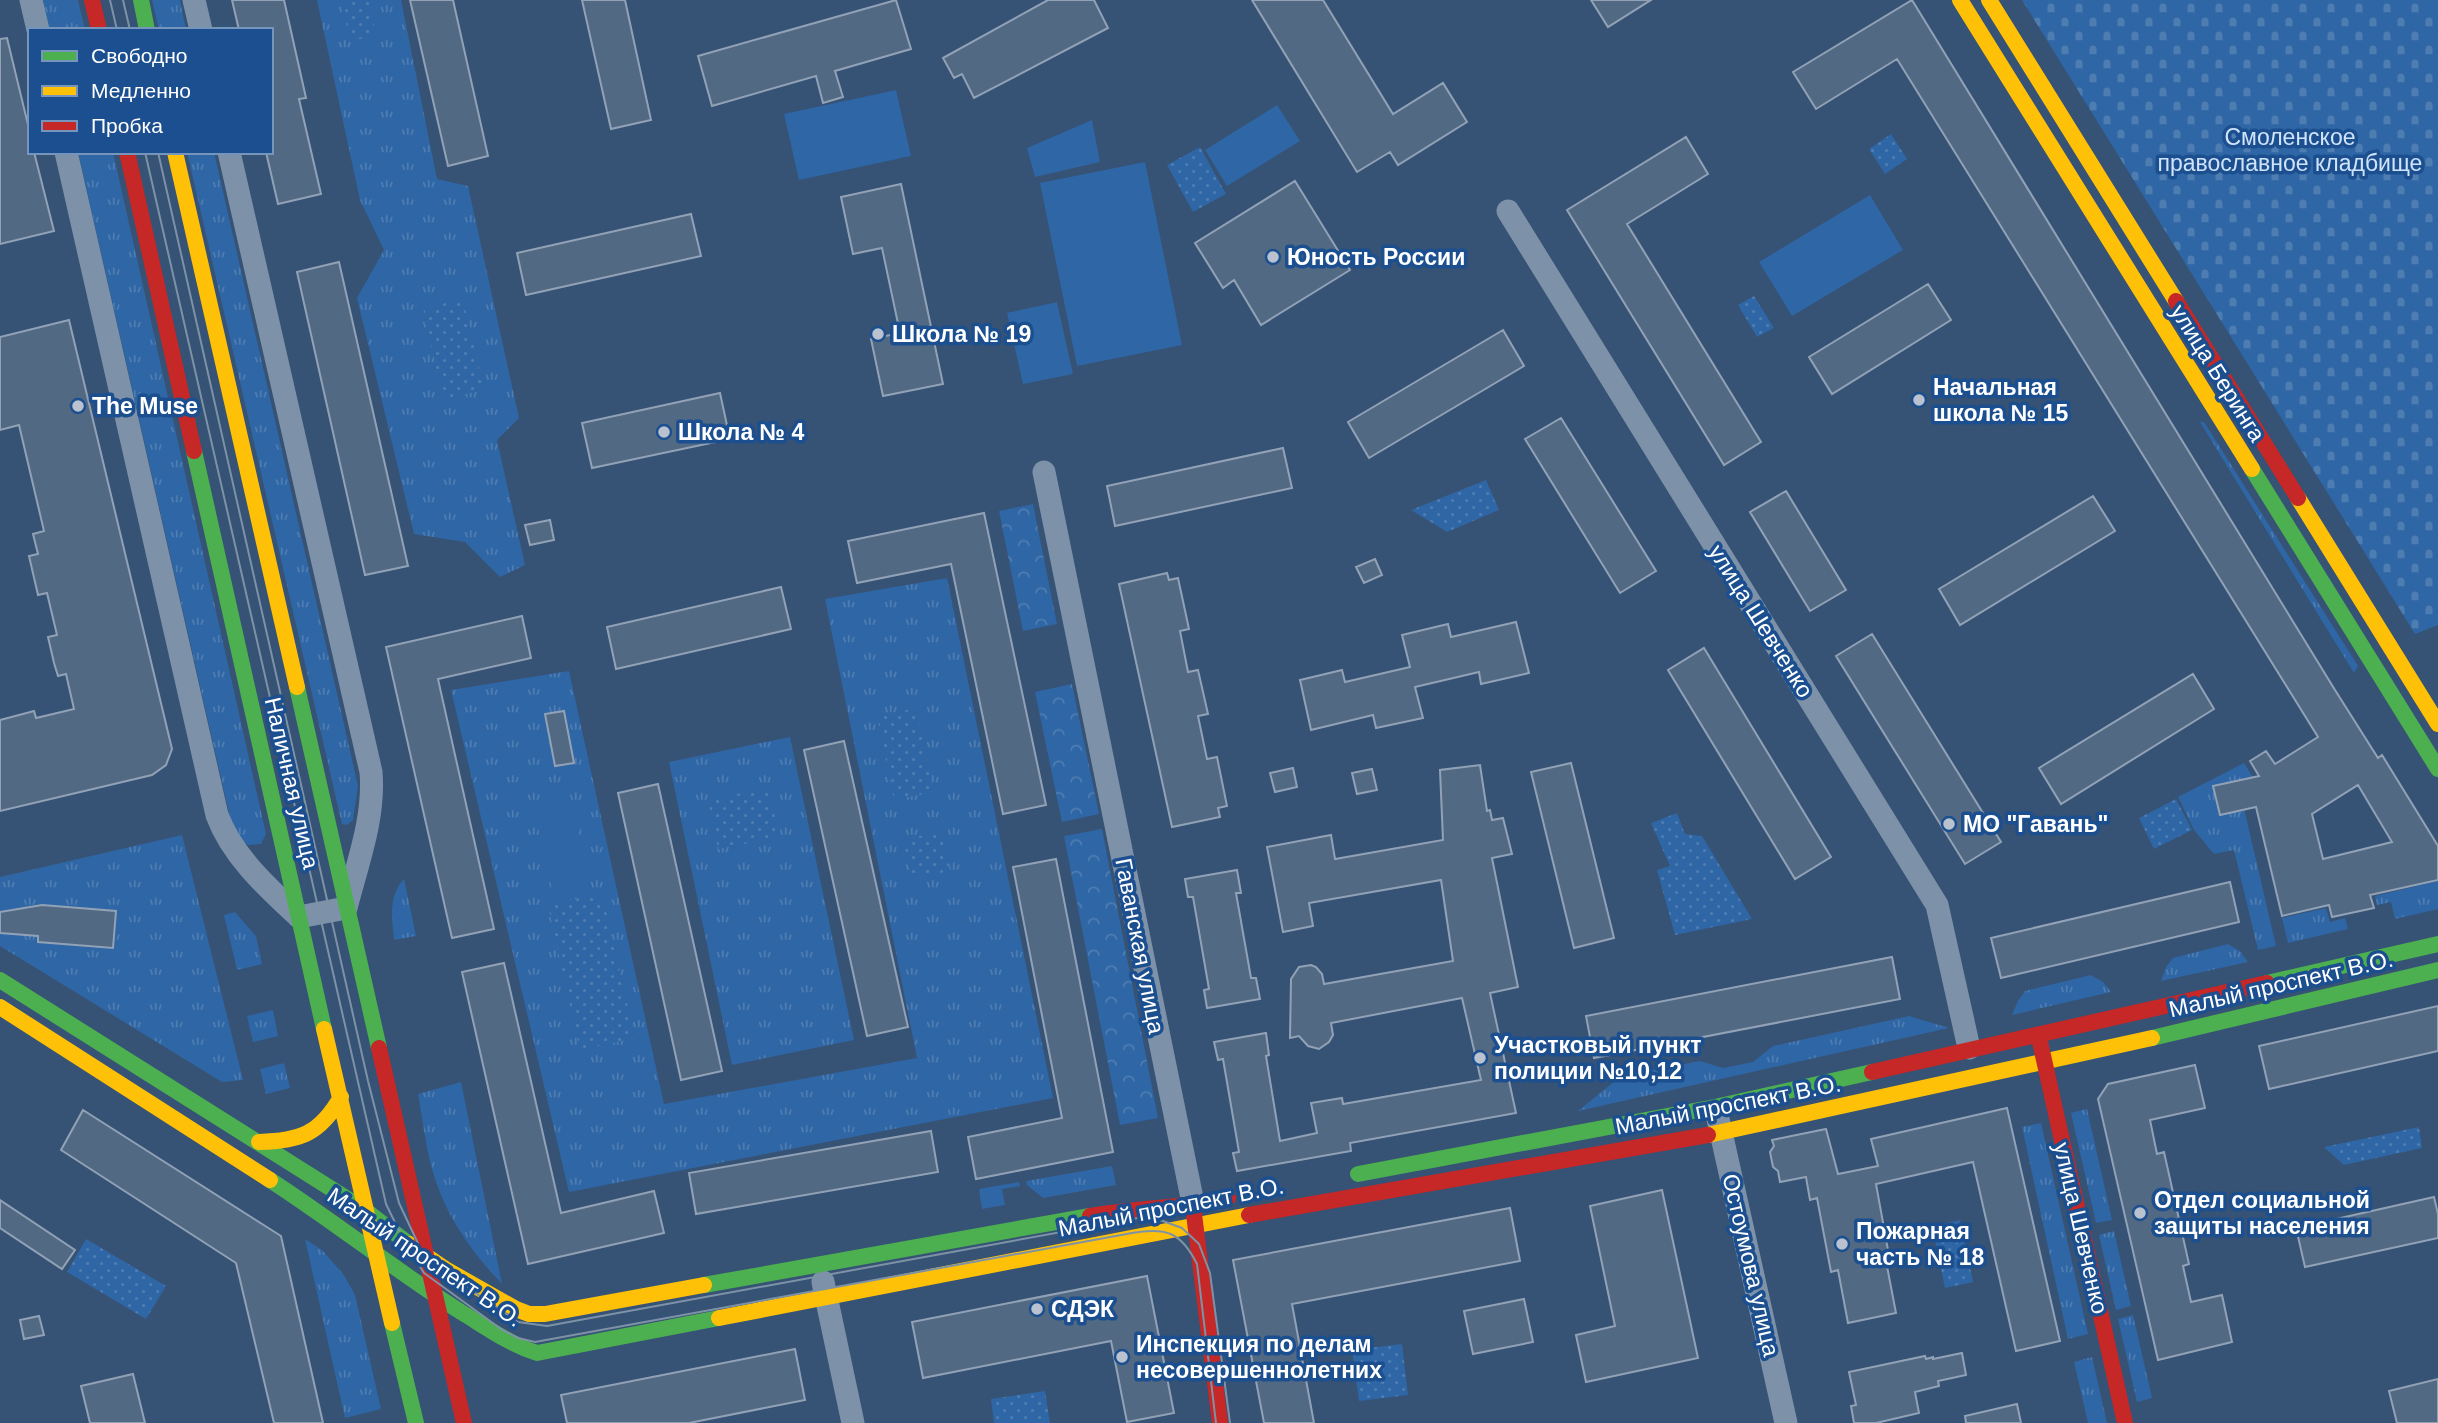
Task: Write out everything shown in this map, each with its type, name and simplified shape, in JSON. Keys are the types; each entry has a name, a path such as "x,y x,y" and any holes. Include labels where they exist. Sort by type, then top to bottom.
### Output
{"main road":[{"path":"92,0 99,28"},
{"path":"141,0 147,28"},
{"name":"улица Беринга","path":"1960,0 2438,769"},
{"name":"улица Беринга","path":"1989,0 2438,724"},
{"name":"Наличная улица","path":"127,154 375,1254 416,1423"},
{"name":"Наличная улица","path":"175,154 464,1423"},
{"name":"Малый проспект В.О.","path":"1343,1177 1716,1107 2438,944"},
{"name":"Малый проспект В.О.","path":"0,1007 321,1213 434,1294 516,1346 537,1353 825,1296 1195,1214 1721,1133 2438,970"},
{"name":"Малый проспект В.О.","path":"0,980 365,1210 426,1257 529,1314 545,1314 1129,1209 1195,1214 1248,1195"},
{"name":"улица Шевченко","path":"2038,1033 2125,1423"},
{"path":"259,1142 283,1142 304,1136 326,1121 341,1097"},
{"name":"Гаванская улица","path":"1195,1214 1220,1423"}],"street":[{"path":"31,0 38,28"},
{"path":"194,0 201,28"},
{"path":"66,154 217,815 223,833 234,849 299,917 346,908 372,808 371,772 229,154"},
{"name":"улица Шевченко","path":"1508,211 1937,905 1969,1048"},
{"name":"Гаванская улица","path":"1044,472 1195,1214"},
{"name":"Остоумова улица","path":"1716,1107 1786,1423"},
{"path":"819,1266 853,1423"}],"green space":[{"path":"43,0 78,0 85,28 49,28"},
{"path":"152,0 180,0 186,28 159,28"},
{"path":"317,0 401,0 437,179 468,186 519,418 497,440 525,565 500,577 465,542 414,534 357,298 384,250 360,200"},
{"path":"341,0 369,0 376,36 350,41"},
{"name":"Смоленское православное кладбище","path":"2022,0 2438,0 2438,625 2415,634"},
{"path":"896,90 911,156 799,180 784,114"},
{"path":"1277,105 1300,141 1227,186 1205,150"},
{"path":"1092,120 1100,162 1035,177 1027,148"},
{"path":"1891,134 1907,159 1885,174 1869,149"},
{"path":"1200,147 1226,194 1193,212 1167,165"},
{"path":"78,154 113,154 266,834 261,844 248,845 241,841 232,826"},
{"path":"187,154 214,154 358,786 353,820 347,825 342,824"},
{"path":"1145,162 1182,345 1077,366 1040,183"},
{"path":"1870,195 1903,250 1792,316 1759,262"},
{"path":"1754,296 1774,328 1757,337 1738,305"},
{"path":"463,299 484,390 443,399 423,308"},
{"path":"1057,302 1073,374 1023,384 1007,313"},
{"path":"2200,422 2204,422 2358,666 2354,673"},
{"path":"1486,480 1499,510 1447,532 1411,510"},
{"path":"1033,504 1057,624 1023,631 999,511"},
{"path":"947,578 1053,1098 569,1192 451,690 569,671 664,1104 917,1058 825,599"},
{"path":"1072,684 1099,814 1062,822 1035,692"},
{"path":"916,708 933,792 894,800 877,716"},
{"path":"790,737 854,1040 732,1065 669,762"},
{"path":"2244,763 2262,792 2243,804 2276,946 2258,950 2234,850 2214,854 2194,830 2178,797"},
{"path":"769,788 779,837 718,849 708,799"},
{"path":"570,796 590,885 553,894 533,804"},
{"path":"2176,799 2192,830 2154,849 2139,818"},
{"path":"1677,813 1685,834 1702,836 1752,919 1675,935 1657,870 1670,866 1651,823"},
{"path":"1102,829 1158,1118 1120,1125 1064,836"},
{"path":"942,832 950,871 912,879 903,839"},
{"path":"182,835 243,1080 222,1082 0,946 0,877"},
{"path":"404,879 416,936 394,940 393,900"},
{"path":"2438,881 2438,909 2395,919 2391,902 2377,905 2375,896"},
{"path":"602,893 635,1038 580,1050 548,905"},
{"path":"2326,908 2330,922 2345,918 2348,929 2288,943 2282,918"},
{"path":"235,912 256,936 262,964 237,970 224,915"},
{"path":"2228,944 2240,951 2248,962 2161,981 2173,958"},
{"path":"2091,975 2103,982 2111,992 2012,1015 2025,991"},
{"path":"273,1010 278,1036 253,1042 247,1016"},
{"path":"1909,1016 1949,1028 1578,1111 1621,1076 1700,1061 1723,1068 1753,1062 1773,1046"},
{"path":"284,1063 290,1088 266,1094 260,1069"},
{"path":"461,1082 502,1284 481,1261 454,1222 440,1194 427,1147 418,1094"},
{"path":"2087,1109 2112,1220 2096,1223 2071,1113"},
{"path":"2041,1123 2088,1334 2068,1339 2022,1127"},
{"path":"2419,1127 2422,1148 2344,1165 2324,1147"},
{"path":"1112,1166 1116,1185 1043,1198 1027,1185 1026,1181"},
{"path":"1019,1182 1020,1186 1002,1189 1005,1205 982,1209 979,1189"},
{"path":"1960,1220 1973,1282 1945,1288 1932,1226"},
{"path":"2114,1231 2131,1306 2116,1310 2099,1235"},
{"path":"86,1239 166,1286 146,1319 67,1272"},
{"path":"305,1239 322,1250 344,1275 355,1295 381,1409 345,1418"},
{"path":"2133,1315 2152,1398 2137,1402 2118,1319"},
{"path":"1402,1344 1408,1395 1359,1401 1352,1350"},
{"path":"2092,1357 2107,1423 2088,1423 2074,1362"},
{"path":"1045,1391 1050,1423 994,1423 991,1399"}],"building":[{"path":"232,0 284,0 306,98 299,99 321,194 278,204 266,154 273,154 273,28 239,28"},
{"path":"410,0 453,0 488,156 448,166"},
{"path":"582,0 625,0 651,120 611,129"},
{"path":"896,0 911,49 835,71 843,97 823,103 816,76 712,106 698,56"},
{"path":"1048,0 1094,0 1108,28 974,98 962,74 954,78 943,58"},
{"path":"1252,0 1323,0 1393,114 1443,83 1467,122 1398,165 1390,152 1357,172"},
{"path":"1591,0 1651,0 1608,27"},
{"path":"1912,0 2335,690 2378,758 2382,755 2438,846 2438,880 2370,895 2374,908 2332,917 2329,905 2282,916 2256,807 2220,815 2213,786 2259,776 2250,761 2266,751 2275,764 2318,737 1897,59 1816,109 1793,72","holes":["2358,785 2392,842 2323,859 2312,814"]},
{"path":"7,38 28,125 28,154 35,154 54,231 0,244 0,39"},
{"path":"1686,137 1708,174 1627,224 1761,442 1724,465 1567,210"},
{"name":"Юность России","path":"1295,181 1350,270 1261,325 1234,280 1223,288 1195,243"},
{"path":"901,184 943,384 883,396 871,339 900,333 882,248 853,254 841,197"},
{"path":"691,214 701,256 526,295 517,253"},
{"path":"339,262 408,566 365,575 297,272"},
{"path":"1928,284 1951,320 1832,394 1809,357"},
{"path":"69,320 172,749 166,765 152,775 0,811 0,720 34,711 36,718 74,709 66,674 58,676 54,663 48,637 57,635 47,593 38,595 29,556 38,554 33,534 44,531 19,425 0,430 0,337"},
{"path":"1503,330 1524,366 1369,458 1348,422"},
{"path":"720,393 730,439 592,468 582,423"},
{"path":"1561,418 1656,571 1620,593 1525,439"},
{"path":"1283,448 1292,488 1115,526 1107,486"},
{"path":"1786,491 1846,590 1810,611 1750,512"},
{"path":"2093,496 2115,531 1960,625 1939,589"},
{"path":"984,513 1046,805 1003,814 951,564 857,583 848,541"},
{"path":"550,520 554,540 530,545 525,525"},
{"path":"1375,559 1382,575 1364,583 1356,567"},
{"path":"1167,573 1169,580 1178,578 1189,629 1180,631 1188,672 1198,670 1208,714 1198,716 1207,759 1217,757 1227,806 1218,808 1220,817 1172,827 1119,584"},
{"path":"781,587 791,629 616,669 607,627"},
{"path":"522,616 531,658 438,679 494,929 452,938 386,647"},
{"path":"1516,622 1529,673 1481,684 1479,672 1415,687 1423,718 1376,728 1373,715 1311,730 1300,680 1342,670 1345,682 1410,667 1402,635 1448,624 1451,637"},
{"path":"1872,634 2001,842 1965,864 1836,656"},
{"path":"1704,648 1831,857 1795,879 1668,670"},
{"path":"2193,674 2214,709 2061,804 2039,768"},
{"path":"564,711 574,763 555,766 545,714"},
{"path":"844,741 908,1027 867,1036 804,750"},
{"path":"1571,763 1614,938 1574,948 1531,772"},
{"path":"1480,765 1487,811 1490,810 1492,820 1503,818 1512,854 1492,858 1518,987 1490,993 1516,1113 1350,1143 1351,1151 1237,1171 1233,1153 1239,1152 1223,1059 1218,1060 1214,1042 1266,1033 1269,1055 1266,1056 1280,1141 1317,1133 1311,1103 1342,1098 1343,1104 1481,1080 1462,998 1331,1023 1333,1035 1329,1042 1319,1049 1308,1046 1299,1036 1290,1038 1291,979 1299,967 1316,967 1322,974 1324,984 1453,961 1441,880 1309,903 1313,926 1283,932 1267,847 1331,835 1335,859 1443,840 1440,770"},
{"path":"1293,768 1297,787 1275,792 1270,773"},
{"path":"1372,769 1377,790 1357,794 1352,773"},
{"path":"658,784 722,1071 681,1080 618,793"},
{"path":"1056,859 1113,1152 976,1179 968,1137 1062,1118 1013,867"},
{"path":"1237,870 1241,893 1236,893 1251,978 1256,978 1260,999 1207,1008 1204,990 1209,989 1193,897 1188,897 1185,879"},
{"path":"2230,882 2239,922 2001,978 1991,938"},
{"path":"42,905 116,911 113,948 38,942 38,936 0,933 0,912"},
{"path":"1892,957 1900,999 1594,1058 1586,1016"},
{"path":"504,963 561,1213 654,1191 664,1233 528,1264 462,972"},
{"path":"2438,1006 2438,1051 2269,1089 2259,1046"},
{"path":"2195,1065 2205,1108 2150,1120 2157,1154 2164,1152 2189,1264 2183,1266 2191,1302 2222,1295 2232,1342 2158,1360 2098,1099 2108,1084"},
{"path":"2007,1108 2060,1341 2016,1351 1973,1162 1876,1184 1896,1313 1848,1323 1838,1270 1831,1272 1817,1198 1810,1200 1806,1177 1780,1182 1770,1152 1774,1146 1772,1140 1826,1129 1838,1174 1878,1166 1871,1139"},
{"path":"83,1110 281,1236 323,1423 274,1423 236,1263 61,1150"},
{"path":"931,1131 938,1172 696,1214 689,1173"},
{"path":"1662,1190 1698,1358 1586,1382 1576,1335 1615,1326 1590,1206"},
{"path":"2434,1197 2438,1214 2438,1238 2305,1267 2296,1228"},
{"path":"0,1200 75,1250 62,1269 0,1228"},
{"path":"1510,1208 1520,1261 1292,1304 1314,1423 1264,1423 1233,1260"},
{"path":"1147,1276 1174,1413 1127,1422 1111,1341 923,1378 912,1322"},
{"path":"1524,1299 1533,1342 1473,1354 1464,1311"},
{"path":"39,1316 44,1335 24,1339 20,1320"},
{"path":"795,1349 805,1400 689,1423 567,1423 561,1395"},
{"path":"1962,1353 1966,1375 1938,1381 1939,1386 1915,1392 1919,1413 1876,1423 1854,1423 1851,1406 1856,1405 1849,1372 1925,1356 1926,1359 1933,1359"},
{"path":"133,1374 145,1423 90,1423 81,1386"},
{"path":"2438,1379 2438,1423 2397,1423 2389,1391"},
{"path":"2017,1404 2021,1423 1966,1423 1965,1416"}],"tram line":[{"path":"110,0 117,28"},
{"path":"123,0 130,28"},
{"path":"145,154 386,1204 424,1273 501,1329 518,1338 535,1342 1132,1233 1163,1232 1171,1234 1185,1245 1197,1264 1216,1423"},
{"path":"158,154 368,1081 399,1203 423,1254 429,1261 518,1322 547,1326 1149,1216 1182,1228 1199,1244 1210,1273 1230,1423"}],"traffic: fast":[{"path":"141,0 147,28"},
{"path":"194,451 324,1029"},
{"path":"2252,469 2438,769"},
{"path":"297,687 379,1048"},
{"path":"2267,983 2438,944"},
{"path":"2152,1038 2438,970"},
{"path":"0,980 365,1210 409,1244"},
{"path":"1358,1174 1715,1107 1872,1072"},
{"path":"270,1180 461,1312 507,1340 537,1353 719,1318"},
{"path":"704,1285 1090,1216"},
{"path":"392,1323 416,1423"}],"traffic: slow":[{"path":"1960,0 2252,469"},
{"path":"1989,0 2176,301"},
{"path":"175,154 297,687"},
{"path":"2298,498 2438,724"},
{"path":"0,1007 270,1180"},
{"path":"324,1029 392,1323"},
{"path":"1708,1135 2152,1038"},
{"path":"259,1142 286,1140 307,1133 325,1120 341,1097"},
{"path":"719,1318 1249,1215"},
{"path":"409,1244 447,1270 529,1314 545,1314 704,1285"}],"traffic: jam":[{"path":"92,0 99,28"},
{"path":"127,154 194,451"},
{"path":"2176,301 2298,498"},
{"path":"1872,1072 2267,983"},
{"path":"2040,1042 2125,1423"},
{"path":"379,1048 464,1423"},
{"path":"1249,1215 1708,1135"},
{"path":"1090,1216 1228,1198"},
{"path":"1193,1206 1220,1423"}],"place":[{"name":"Юность России","path":"1273,257"},
{"name":"Школа № 19","path":"878,334"},
{"name":"Начальная школа № 15","path":"1919,400"},
{"name":"The Muse","path":"78,406"},
{"name":"Школа № 4","path":"664,432"},
{"name":"МО \"Гавань\"","path":"1949,824"},
{"name":"Участковый пункт полиции №10,12","path":"1480,1058"},
{"name":"Отдел социальной защиты населения","path":"2140,1213"},
{"name":"Пожарная часть № 18","path":"1842,1244"},
{"name":"СДЭК","path":"1037,1309"},
{"name":"Инспекция по делам несовершеннолетних","path":"1122,1357"}]}
